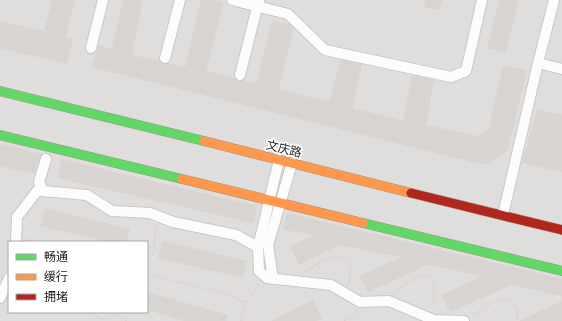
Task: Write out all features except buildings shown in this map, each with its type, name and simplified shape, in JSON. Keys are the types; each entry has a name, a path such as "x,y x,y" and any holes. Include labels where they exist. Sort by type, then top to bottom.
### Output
{"street":[{"path":"91,48 103,0"},
{"path":"165,58 180,0"},
{"path":"232,0 258,3 288,14 325,50 451,77 466,71 482,0"},
{"path":"503,215 554,0"},
{"path":"240,75 258,3"},
{"path":"538,63 562,69"},
{"name":"文庆路","path":"0,91 562,230"},
{"path":"0,135 280,204 562,271"},
{"path":"46,159 39,182 42,191 87,195 112,211 150,213 173,222 236,235 258,247"},
{"path":"279,160 258,247 259,271 269,277 331,285 360,302 389,301 434,320 468,319"},
{"path":"269,277 268,245 292,163"},
{"path":"16,240 17,218 41,186"},
{"path":"0,298 8,280"}],"path":[{"path":"148,264 154,251 156,226"},
{"path":"16,240 27,241"},
{"path":"298,281 302,273 319,263 336,257 345,258 351,268 346,294"},
{"path":"148,274 225,292 246,303"},
{"path":"389,301 397,290 418,276 430,277 434,285 434,320"},
{"path":"241,321 243,307 269,277"},
{"path":"468,319 484,307 504,299 509,299 518,308 517,321"},
{"path":"344,321 356,316 357,300"},
{"path":"90,313 106,321 120,313"}],"shaded area":[{"path":"0,0 562,0 562,321 0,321"}],"traffic: fast":[{"path":"0,91 204,141"},
{"path":"0,135 182,179"},
{"path":"363,223 562,271"}],"traffic: slow":[{"path":"204,141 411,193"},
{"path":"182,179 363,223"}],"traffic: jam":[{"path":"411,193 562,230"}]}
